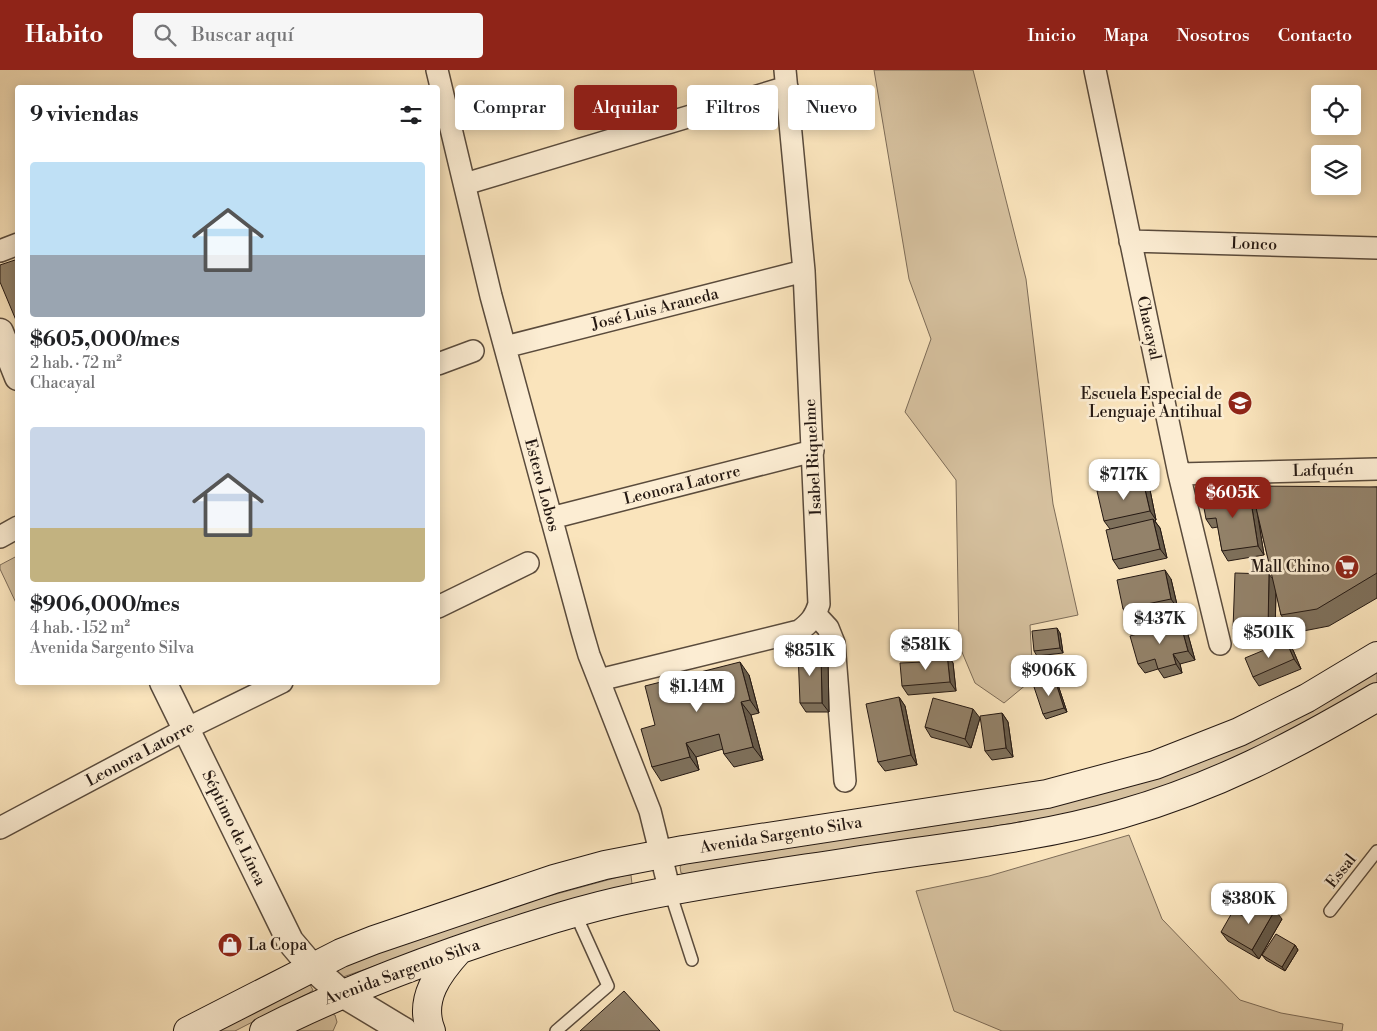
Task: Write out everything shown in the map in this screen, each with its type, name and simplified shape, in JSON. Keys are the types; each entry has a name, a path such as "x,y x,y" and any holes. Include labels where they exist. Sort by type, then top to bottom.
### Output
{"main road":[{"name":"Avenida Sargento Silva","path":"188,1031 312,968 374,940 554,879 624,860 1047,794 1105,780 1190,753 1240,732 1307,698 1377,656"},
{"name":"Avenida Sargento Silva","path":"264,1031 341,993 459,950 575,913 635,898 1048,831 1124,814 1220,781 1248,768 1377,697"},
{"path":"431,1031 427,1022 429,994 444,966 459,950"}],"street":[{"name":"Estero Lobos","path":"437,70 490,296 584,639 650,811 670,892"},
{"name":"Chacayal","path":"1095,70 1179,474 1220,644"},
{"path":"465,184 786,78"},
{"name":"Isabel Riquelme","path":"786,78 804,271 819,604 816,615"},
{"name":"Lonco","path":"1130,241 1377,248"},
{"path":"0,250 15,245"},
{"name":"José Luis Araneda","path":"505,347 804,271"},
{"path":"0,332 15,369"},
{"path":"440,363 473,351"},
{"name":"Leonora Latorre","path":"551,518 813,452"},
{"name":"Lafquén","path":"1179,474 1377,469"},
{"path":"0,537 15,530"},
{"path":"440,606 528,562"},
{"path":"599,680 799,631 816,615 828,628 834,643 845,781"},
{"name":"Séptimo de Línea","path":"165,685 290,941 312,968 341,993 404,1031"},
{"name":"Leonora Latorre","path":"0,828 186,729 276,685"}],"lane":[{"name":"Essal","path":"1330,911 1377,850"},
{"path":"670,892 692,960"},
{"path":"556,1031 608,986 575,913"}],"shaded area":[{"path":"874,70 973,70 1026,279 1053,504 1078,615 1030,625 1033,679 1004,703 975,683 959,645 956,480 905,412 931,339 909,279"},
{"path":"15,557 15,601 0,569 0,565"},
{"path":"1377,669 1377,683 1295,728 1211,769 1174,784 1135,796 1058,816 690,875 681,873 680,867 684,861 1019,811"},
{"path":"1129,835 1162,919 1240,1000 1281,1013 1343,1024 1342,1031 1002,1031 954,1011 916,891 989,876"},
{"path":"631,875 632,884 423,949 343,977 339,977 335,973 337,970 372,955 443,928 516,905"},
{"path":"309,983 313,990 309,993 235,1031 212,1031"},
{"path":"327,1013 335,1015 337,1022 333,1031 287,1031"}],"building":[{"path":"15,260 15,318 0,282 0,265"},
{"path":"1143,481 1150,511 1104,521 1097,491"},
{"path":"1251,486 1377,487 1377,573 1317,609 1281,615"},
{"path":"1249,489 1258,546 1222,551 1216,518 1206,519 1202,497"},
{"path":"1153,519 1160,549 1113,560 1106,530"},
{"path":"1165,570 1171,599 1123,609 1117,580"},
{"path":"1235,573 1269,574 1268,630 1233,629"},
{"path":"1180,622 1188,651 1173,654 1176,664 1158,669 1155,659 1138,664 1130,636"},
{"path":"1057,628 1060,648 1034,651 1032,631"},
{"path":"1286,641 1294,659 1253,677 1245,658"},
{"path":"821,651 822,703 800,703 798,652"},
{"path":"947,654 950,682 902,686 900,663 924,662 923,656"},
{"path":"740,662 750,700 741,702 753,747 724,754 719,734 686,743 690,757 652,767 641,729 655,725 645,686"},
{"path":"1055,680 1064,708 1043,714 1034,687"},
{"path":"899,697 911,755 878,762 866,704"},
{"path":"933,698 973,709 965,739 925,727"},
{"path":"1002,713 1006,748 985,751 980,716"},
{"path":"1257,900 1275,910 1252,950 1221,932 1233,911 1247,918"},
{"path":"1276,934 1295,945 1282,967 1262,955"},
{"path":"624,991 660,1031 580,1031"}],"place":[{"name":"Escuela Especial de Lenguaje Antihual","path":"1240,403"},
{"name":"Mall Chino","path":"1347,567"},
{"name":"La Copa","path":"230,945"}]}
